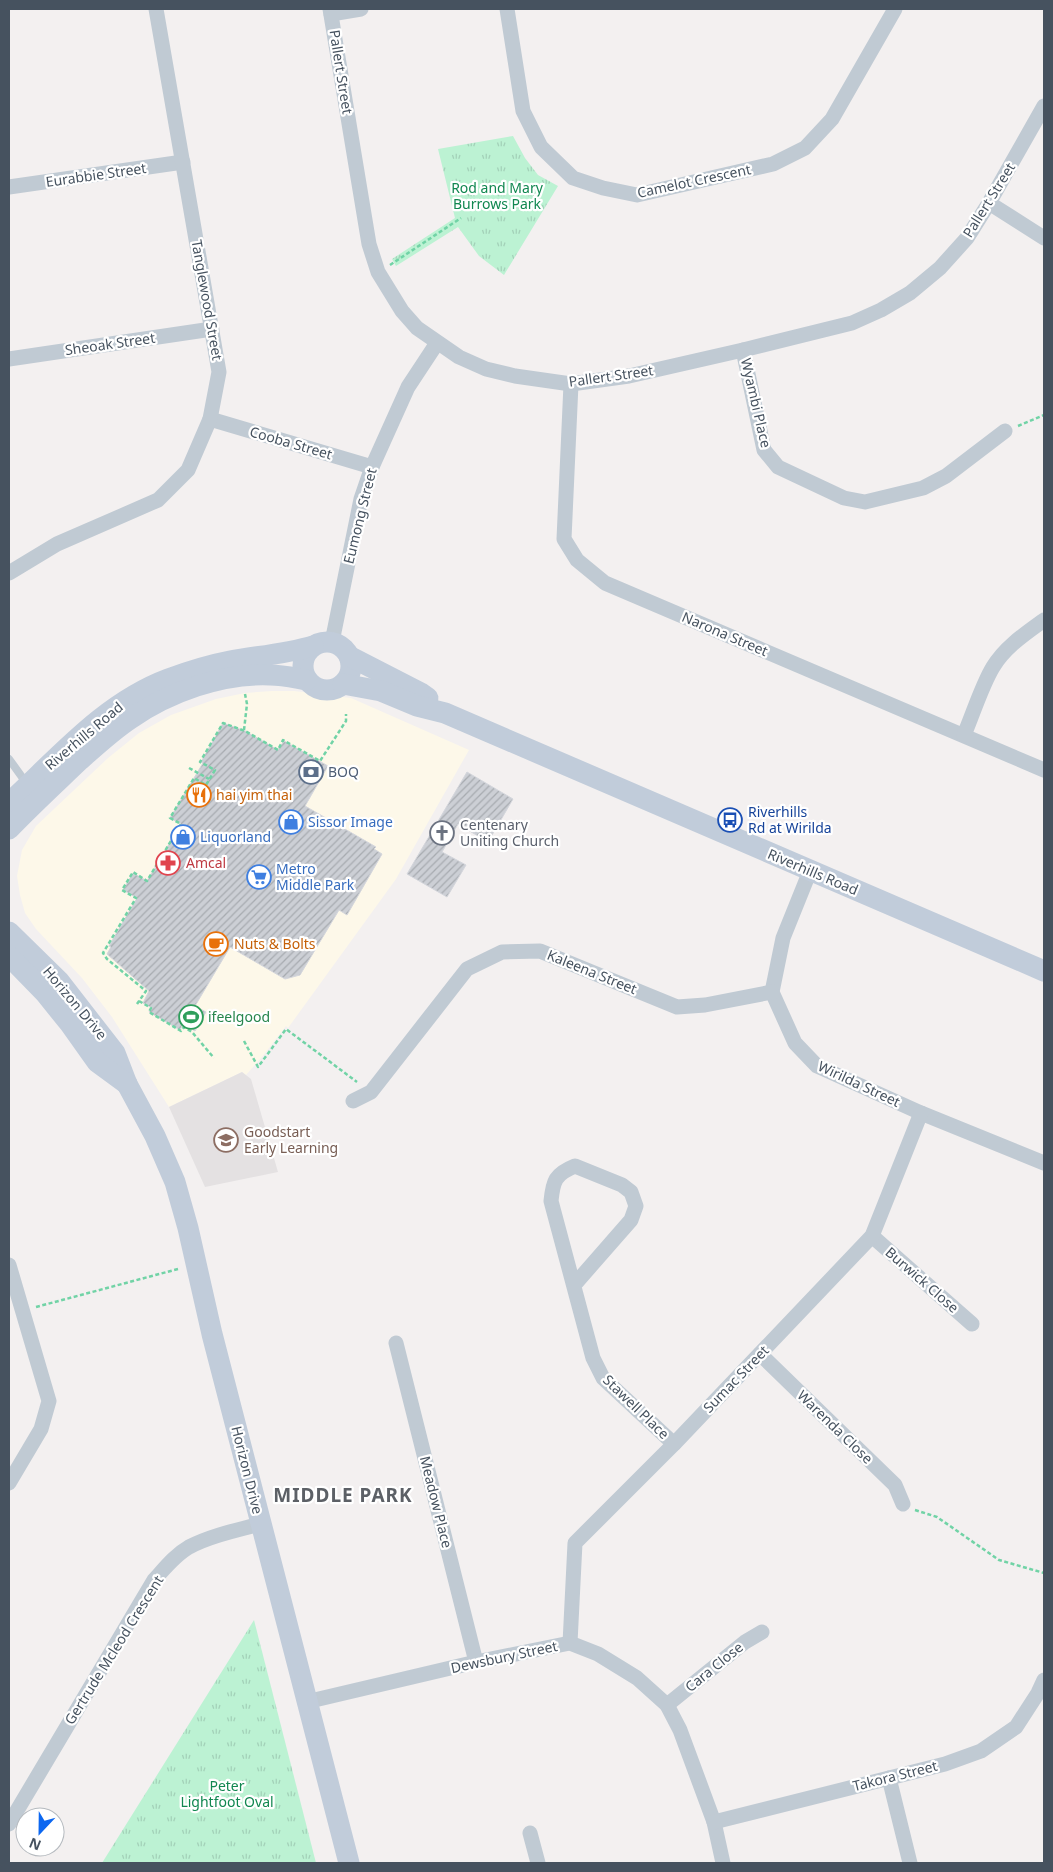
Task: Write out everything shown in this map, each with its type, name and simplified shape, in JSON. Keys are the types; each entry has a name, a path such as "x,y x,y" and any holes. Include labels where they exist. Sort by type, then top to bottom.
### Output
{"street":[{"name":"Tanglewood Street","path":"9,571 57,544 158,500 188,470 210,419 219,372 156,9"},
{"path":"331,11 361,9"},
{"name":"Camelot Crescent","path":"508,9 523,111 541,147 573,178 603,188 637,195 773,164 805,148 832,119 895,9"},
{"name":"Pallert Street","path":"331,11 369,244 378,272 402,311 417,328 437,344 459,357 486,369 514,376 571,384 629,376 852,323 881,310 910,293 940,268 967,238 1044,106"},
{"name":"Eurabbie Street","path":"9,187 183,162"},
{"path":"989,203 1044,238"},
{"name":"Sheoak Street","path":"9,359 212,329"},
{"name":"Eumong Street","path":"322,644 361,499 372,467 408,387 437,344"},
{"name":"Wyambi Place","path":"743,350 764,450 778,467 844,498 865,502 924,488 946,476 1005,431"},
{"name":"Narona Street","path":"571,384 564,539 577,560 606,583 1044,770"},
{"name":"Cooba Street","path":"210,419 372,467"},
{"path":"964,735 993,667 1020,638 1044,620"},
{"path":"322,644 339,645 349,656 351,671 348,678 343,684 329,690 321,689 307,680 303,664 305,655 322,644"},
{"name":"Riverhills Road","path":"9,803 89,728 114,708 140,692 168,679 207,667 230,661 292,652 322,644"},
{"name":"Riverhills Road","path":"349,656 422,693 445,713"},
{"name":"Riverhills Road","path":"10,831 98,744 130,719 169,698 208,683 246,676 268,674 307,680"},
{"name":"Riverhills Road","path":"343,684 381,691 417,706 445,713 1044,971"},
{"path":"772,992 783,938 810,871"},
{"name":"Horizon Drive","path":"9,932 59,981 115,1053 127,1084 155,1136 174,1182 188,1228 195,1264 260,1524 349,1863"},
{"name":"Kaleena Street","path":"353,1100 370,1092 467,969 502,952 540,951 677,1006 705,1005 772,992"},
{"name":"Horizon Drive","path":"9,956 45,993 97,1062 127,1084"},
{"name":"Wirilda Street","path":"772,992 795,1043 816,1066 921,1113 1044,1164"},
{"name":"Sumac Street","path":"570,1643 575,1543 674,1444 872,1236 921,1113"},
{"name":"Stawell Place","path":"575,1284 631,1220 636,1206 631,1192 622,1185 575,1166 560,1172 553,1186 551,1202 575,1284 593,1358 603,1378 674,1444"},
{"name":"Burwick Close","path":"872,1236 972,1324"},
{"path":"9,1265 17,1305 49,1401 41,1429 9,1482"},
{"name":"Meadow Place","path":"396,1343 476,1662"},
{"name":"Warenda Close","path":"760,1354 896,1485 902,1504"},
{"name":"Gertrude Mcleod Crescent","path":"9,1824 154,1580 175,1557 188,1547 235,1530 260,1524"},
{"name":"Cara Close","path":"667,1705 745,1642 762,1632"},
{"name":"Dewsbury Street","path":"306,1702 476,1662 570,1643 598,1654 637,1678 667,1705 680,1730 714,1822 723,1863"},
{"name":"Takora Street","path":"714,1822 945,1764 981,1751 1016,1727 1044,1680"},
{"path":"889,1778 910,1863"},
{"path":"530,1833 538,1863"}],"lane":[{"path":"9,759 28,786"}],"path":[{"path":"378,272 461,218"},
{"path":"1005,431 1044,415"},
{"path":"244,730 247,704 245,690"},
{"path":"214,1058 192,1032 184,1027 181,1031 149,1012 151,1008 138,1002 146,991 107,959 103,953 136,898 122,890 133,872 147,880 181,824 170,818 194,778 206,785 215,770 200,762 223,723 244,730 278,750 284,740 320,762 346,720 346,714"},
{"path":"190,768 209,779"},
{"path":"244,1041 258,1066 286,1029 370,1092"},
{"path":"17,1305 195,1264"},
{"path":"902,1504 920,1513 937,1517 999,1560 1044,1573"}],"shaded area":[{"path":"294,691 351,698 469,750 396,879 288,1028 286,1026 246,1075 242,1072 169,1107 112,1017 82,978 36,929 25,913 17,876 22,850 36,826 108,758 139,733 171,715 216,699 245,693"},
{"name":"Goodstart Early Learning","path":"242,1072 251,1079 278,1172 205,1187 169,1107"}],"green space":[{"name":"Rod and Mary Burrows Park","path":"513,136 525,158 538,175 558,186 504,275 479,256 458,227 396,266 392,259 455,218 438,149"},
{"name":"Peter Lightfoot Oval","path":"254,1620 316,1863 102,1863"}],"building":[{"name":"Metro Middle Park","path":"223,723 245,731 278,750 284,741 328,766 305,806 376,847 374,849 382,854 347,915 339,910 300,975 285,979 230,947 195,1006 206,1012 195,1031 183,1024 180,1030 149,1012 152,1008 143,1003 149,991 107,954 111,947 109,946 137,898 123,890 133,873 147,881 181,824 170,818 203,763 201,762"},
{"name":"Centenary Uniting Church","path":"467,772 513,799 488,842 458,824 442,852 466,865 447,897 407,874"}],"place":[{"name":"BOQ","path":"311,772"},
{"name":"hai yim thai","path":"199,795"},
{"name":"Riverhills Rd at Wirilda","path":"730,820"},
{"name":"Sissor Image","path":"291,822"},
{"name":"Centenary Uniting Church","path":"442,833"},
{"name":"Liquorland","path":"183,837"},
{"name":"Amcal","path":"168,863"},
{"name":"Metro Middle Park","path":"259,877"},
{"name":"Nuts & Bolts","path":"216,944"},
{"name":"ifeelgood","path":"191,1017"},
{"name":"Goodstart Early Learning","path":"226,1140"}],"district":[{"name":"MIDDLE PARK","path":"343,1495"}]}
